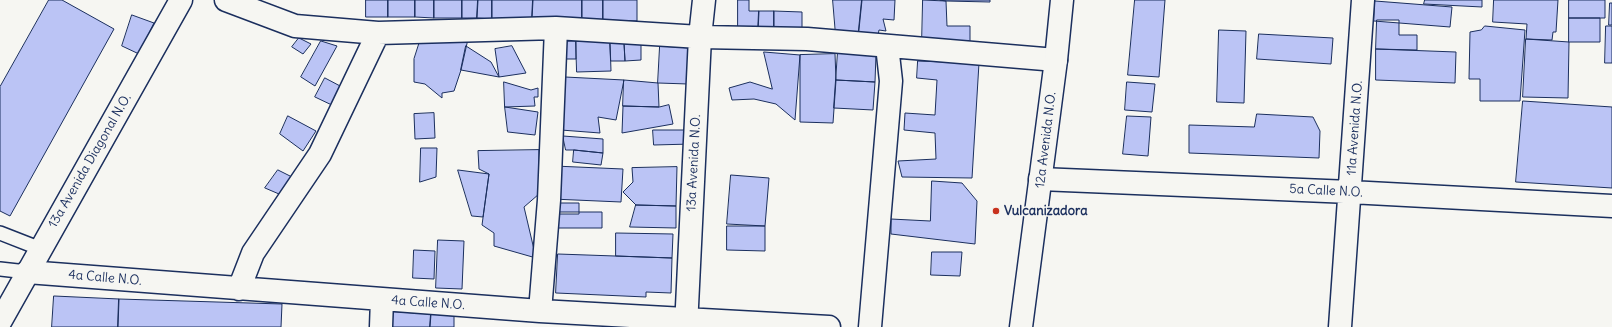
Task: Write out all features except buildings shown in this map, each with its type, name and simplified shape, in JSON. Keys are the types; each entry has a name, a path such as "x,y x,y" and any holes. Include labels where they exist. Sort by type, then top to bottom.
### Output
{"street":[{"name":"13a Avenida Diagonal N.O.","path":"0,322 181,0"},
{"path":"226,0 295,26 378,33 556,28 700,37 807,39 1056,60"},
{"name":"13a Avenida N.O.","path":"686,323 700,37 704,0"},
{"name":"12a Avenida N.O.","path":"1021,327 1056,60 1062,0"},
{"name":"11a Avenida N.O.","path":"1340,327 1363,0"},
{"path":"540,311 549,200 556,28"},
{"path":"239,289 253,253 320,154 378,33"},
{"path":"870,327 891,81 887,46"},
{"name":"5a Calle N.O.","path":"1040,180 1350,192 1612,206"},
{"name":"4a Calle N.O.","path":"28,272 686,323 829,327"},
{"path":"381,327 382,300"}],"lane":[{"path":"0,233 41,249"},
{"path":"0,270 28,272"}],"place":[{"name":"Vulcanizadora","path":"996,211"}]}
